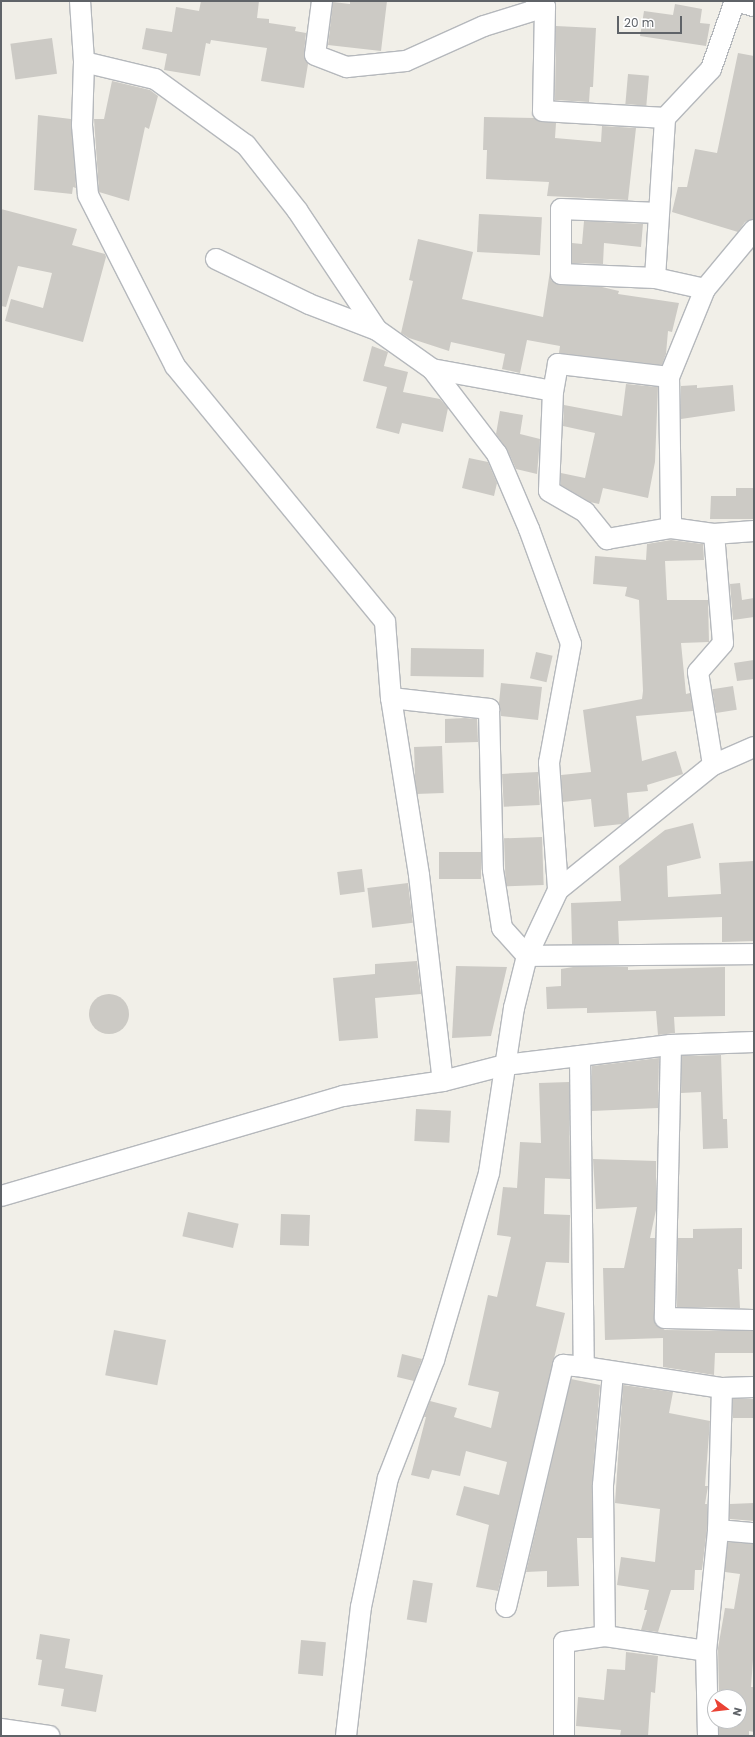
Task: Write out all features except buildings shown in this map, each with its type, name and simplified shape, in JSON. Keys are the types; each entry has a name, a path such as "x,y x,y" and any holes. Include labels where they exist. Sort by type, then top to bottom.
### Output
{"street":[{"path":"80,1 84,62 82,124 88,195 175,366 385,622 391,698 419,875 443,1081"},
{"path":"322,1 315,55 347,67 406,60 484,26 540,4 543,111 665,118"},
{"path":"655,278 665,118 710,69 735,1 754,6"},
{"path":"84,62 155,79 246,145 297,210 377,330"},
{"path":"659,213 561,209 561,274 655,278 705,289"},
{"path":"670,528 669,377 705,289 754,230"},
{"path":"216,259 309,304 377,330 432,369 497,454 529,530 571,644 549,763 558,890"},
{"path":"669,377 558,364 553,391 549,490 585,512 606,539 670,528 714,534 754,531"},
{"path":"432,369 553,391"},
{"path":"714,534 723,644 698,672 714,765"},
{"path":"391,698 489,709 493,870 502,928 527,956 754,954"},
{"path":"346,1736 361,1607 388,1478 434,1360 489,1173 514,1008 527,956 558,890 714,765 754,747"},
{"path":"1,1196 343,1096 443,1081 505,1065 671,1045 754,1042"},
{"path":"671,1045 666,1318 754,1320"},
{"path":"580,1056 584,1367"},
{"path":"506,1607 563,1365 722,1388 754,1387"},
{"path":"605,1636 603,1485 613,1372"},
{"path":"708,1736 706,1651 718,1530 722,1388"},
{"path":"718,1530 754,1533"},
{"path":"564,1736 564,1642 605,1636 706,1651"},
{"path":"1,1729 50,1736"}]}
